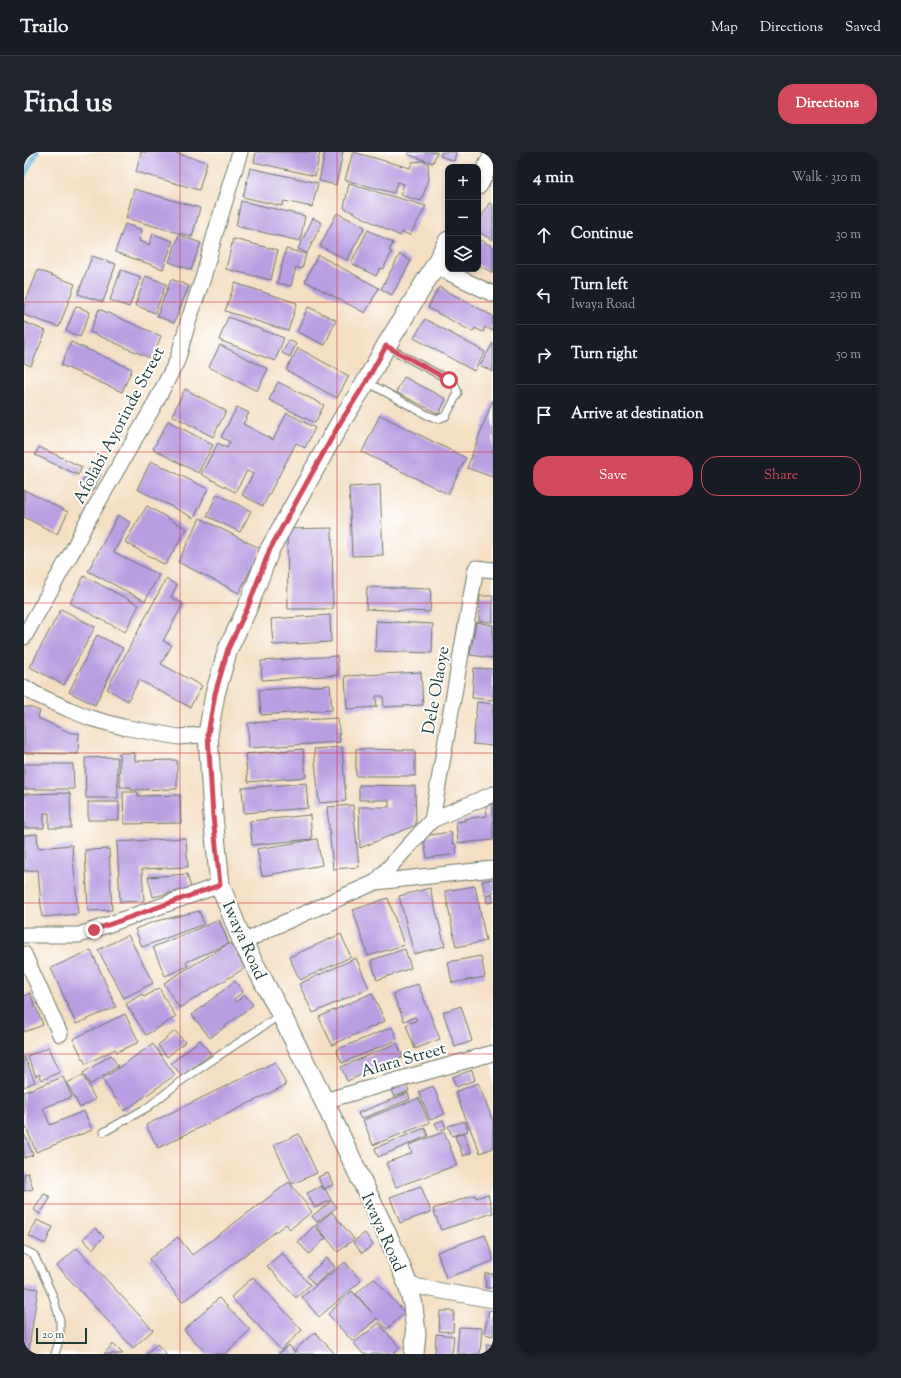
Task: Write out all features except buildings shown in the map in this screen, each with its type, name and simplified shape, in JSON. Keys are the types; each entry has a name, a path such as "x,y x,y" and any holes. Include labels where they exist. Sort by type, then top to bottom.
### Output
{"street":[{"name":"Afolabi Ayorinde Street","path":"24,637 73,550 85,525 152,409 176,361 203,278 240,152"},
{"path":"481,179 493,156"},
{"name":"Iwaya Road","path":"414,1354 416,1334 414,1305 392,1243 324,1100 281,1014 243,943 220,885 213,816 208,734 215,694 228,649 247,609 270,549 340,423 366,382 445,248"},
{"path":"435,266 493,294"},
{"name":"Dele Olaoye","path":"432,820 476,568 493,570"},
{"path":"24,687 68,710 123,727 179,737 208,734"},
{"path":"376,882 432,820 493,794"},
{"path":"243,943 266,930 376,882 493,869"},
{"path":"24,935 79,934 220,885"},
{"path":"24,954 60,1034"},
{"name":"Alara Street","path":"324,1100 493,1053"},
{"path":"408,1285 493,1300"}],"lane":[{"path":"366,382 427,415 438,419 446,416 458,393 455,385 449,380 386,346"},
{"path":"104,1132 148,1107 181,1081 281,1014"},
{"path":"24,1250 34,1255 53,1296 60,1320 60,1337 55,1354"}],"waterway":[{"path":"24,176 37,152"}],"route":[{"path":"94,930 220,885 213,816 208,734 215,694 228,649 247,609 270,549 340,423 366,382 386,346 449,380"}]}
